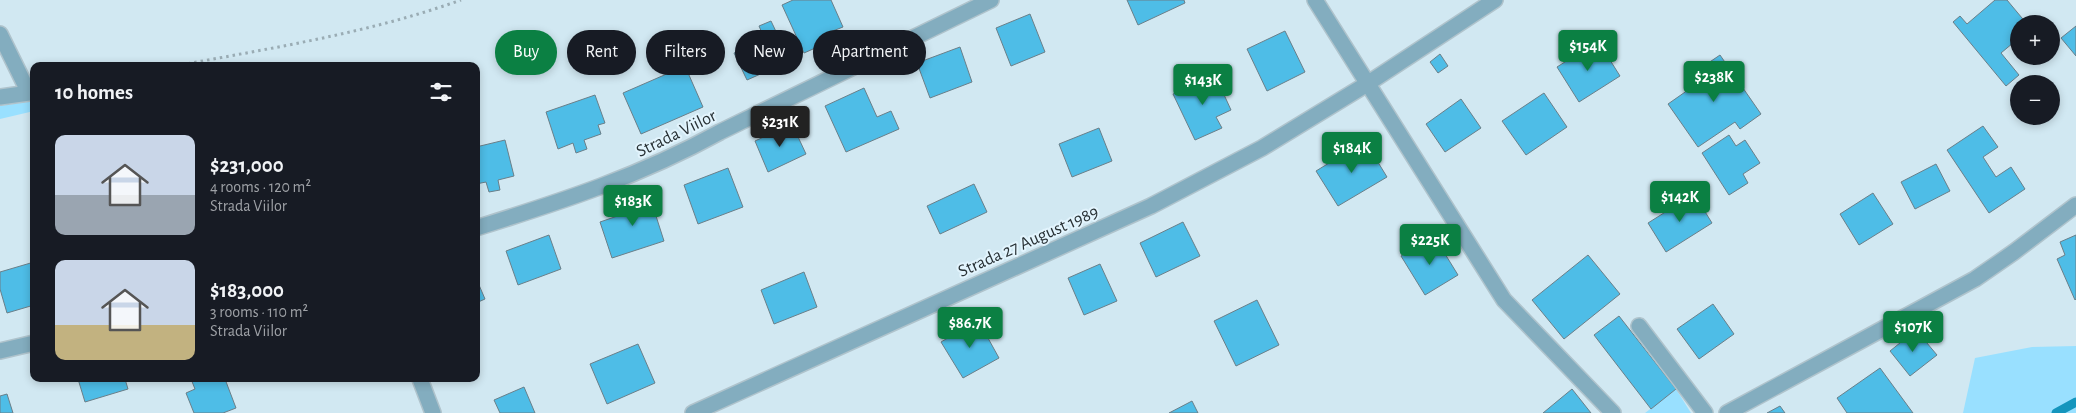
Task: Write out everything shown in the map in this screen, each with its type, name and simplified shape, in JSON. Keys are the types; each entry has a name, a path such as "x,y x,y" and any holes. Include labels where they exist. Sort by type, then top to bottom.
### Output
{"street":[{"name":"Strada Viilor","path":"480,227 615,183 676,156 720,132 991,0"},
{"path":"1315,0 1504,300 1612,413"},
{"name":"Strada 27 August 1989","path":"693,413 1151,206 1262,148 1367,84 1495,0"},
{"path":"0,34 29,93 0,97"},
{"path":"1727,413 1975,278 2014,252 2076,205"},
{"path":"1639,326 1705,413"},
{"path":"0,351 30,344"},
{"path":"421,382 433,413"}],"path":[{"path":"196,62 363,29 426,12 461,0"}],"shaded area":[{"path":"30,102 30,112 0,119 0,106"},
{"path":"2076,346 2076,413 1963,413 1975,358 2032,347"},
{"path":"1676,389 1691,413 1645,413"}],"building":[{"path":"793,0 831,0 843,27 835,30 813,30 813,49 804,53 803,30 793,30 782,5"},
{"path":"1127,0 1184,0 1185,3 1138,25"},
{"path":"1995,0 2007,0 2020,15 2010,15 2010,46 2001,53 2019,75 2010,75 2010,83 2006,86 1953,22 1960,16 1967,24"},
{"path":"1030,14 1045,52 1011,66 996,28"},
{"path":"771,21 775,30 761,30 759,26"},
{"path":"2076,26 2076,56 2061,38"},
{"path":"1285,31 1305,72 1267,91 1247,49"},
{"path":"1598,41 1620,76 1579,102 1557,67"},
{"path":"960,47 972,82 930,98 921,75 926,75 926,60"},
{"path":"1440,54 1448,66 1438,73 1430,62"},
{"path":"1720,55 1761,114 1740,129 1735,122 1698,147 1668,104 1698,83 1692,74"},
{"path":"664,75 689,75 703,107 641,134 623,93"},
{"path":"745,75 758,75 747,80"},
{"path":"1215,75 1231,110 1216,117 1222,128 1195,140 1173,94"},
{"path":"864,88 877,117 891,111 899,129 846,152 825,106"},
{"path":"1544,93 1567,127 1526,155 1502,121"},
{"path":"595,95 605,123 598,125 601,134 584,140 587,149 576,153 573,143 558,149 546,112"},
{"path":"1461,99 1481,128 1445,152 1426,124"},
{"path":"792,124 806,154 768,172 755,141"},
{"path":"1983,126 1998,147 1983,157 1996,177 2011,167 2025,189 1989,213 1947,150"},
{"path":"1099,128 1112,161 1072,177 1059,144"},
{"path":"1729,135 1736,146 1745,140 1760,163 1743,174 1748,183 1729,195 1702,153"},
{"path":"505,140 514,176 498,180 500,190 489,192 486,182 480,183 480,146"},
{"path":"1365,141 1387,177 1338,206 1316,171"},
{"path":"1936,164 1950,191 1915,209 1901,182"},
{"path":"728,168 743,207 698,224 684,185"},
{"path":"974,184 987,212 940,234 927,206"},
{"path":"648,191 664,241 612,258 600,222 632,211 627,197"},
{"path":"1873,193 1893,224 1859,245 1840,214"},
{"path":"1694,194 1712,223 1666,252 1648,223"},
{"path":"1183,222 1200,256 1156,277 1140,243"},
{"path":"549,235 561,269 518,285 506,251"},
{"path":"2076,235 2075,300 2057,259 2065,255 2060,242"},
{"path":"1434,236 1458,275 1425,295 1401,256"},
{"path":"1588,255 1620,294 1564,339 1532,300"},
{"path":"30,263 30,306 7,313 0,289 0,272"},
{"path":"1100,264 1117,301 1084,315 1068,278"},
{"path":"804,272 817,307 774,324 761,290"},
{"path":"480,287 485,299 480,301"},
{"path":"1257,300 1279,345 1236,366 1214,321"},
{"path":"1713,304 1734,334 1699,359 1677,329"},
{"path":"1619,316 1676,389 1651,409 1594,335"},
{"path":"978,320 999,358 963,378 941,342"},
{"path":"1916,330 1937,355 1910,376 1890,351"},
{"path":"638,344 655,383 607,404 590,364"},
{"path":"1880,368 1913,413 1847,413 1837,398"},
{"path":"79,382 126,382 128,389 85,402"},
{"path":"192,382 226,382 236,408 223,413 194,413 186,393 195,389"},
{"path":"524,387 535,413 500,413 494,400"},
{"path":"1572,389 1591,413 1543,413"},
{"path":"7,394 13,413 0,413 0,396"},
{"path":"1192,401 1198,413 1169,413"},
{"path":"1780,406 1785,413 1767,413"}],"waterway":[{"path":"2056,413 2076,402"}]}
